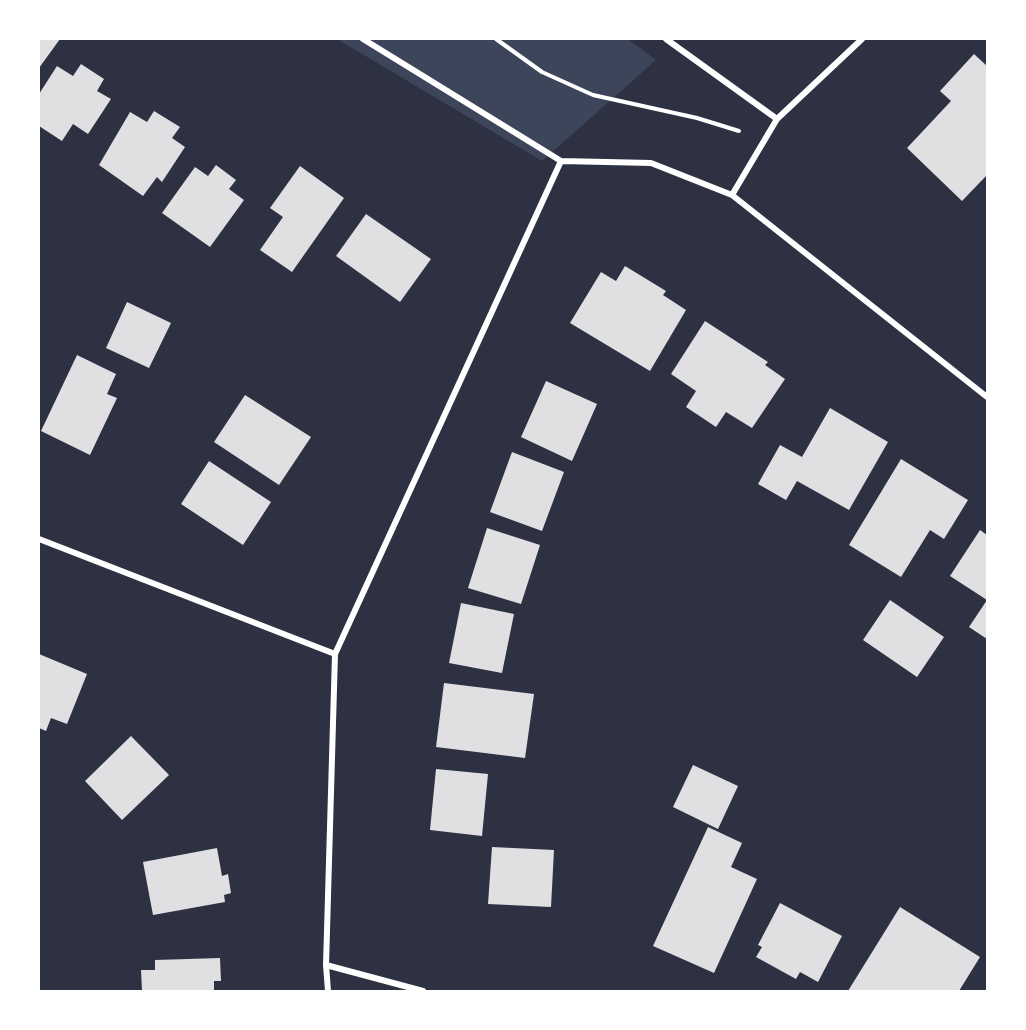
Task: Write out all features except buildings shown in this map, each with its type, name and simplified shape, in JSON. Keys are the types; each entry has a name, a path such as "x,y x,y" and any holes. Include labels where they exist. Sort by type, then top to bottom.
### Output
{"street":[{"path":"363,39 561,161 651,163 732,195 987,397"},
{"path":"666,39 777,119"},
{"path":"732,195 777,119 862,39"},
{"path":"328,991 326,965 335,654 561,161"},
{"path":"39,539 335,654"},
{"path":"326,965 423,991"}],"path":[{"path":"496,39 542,72 593,95 697,118 765,139"}],"shaded area":[{"path":"337,39 628,39 656,60 542,161"}]}
